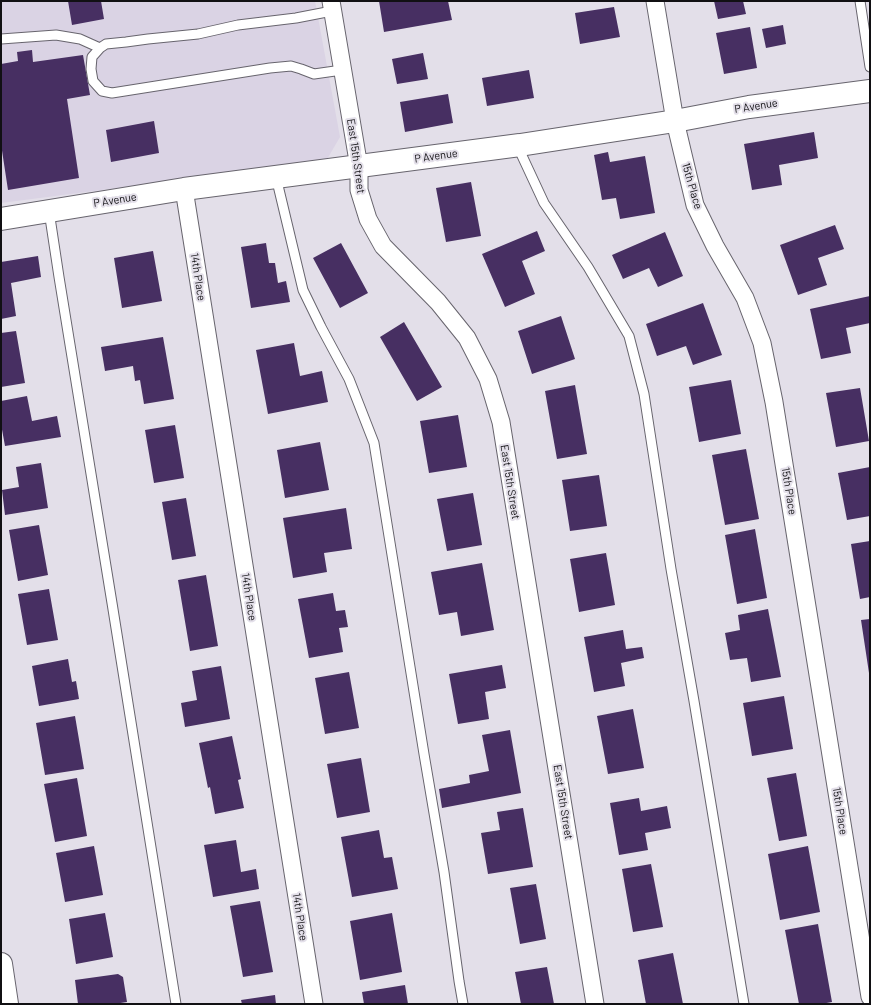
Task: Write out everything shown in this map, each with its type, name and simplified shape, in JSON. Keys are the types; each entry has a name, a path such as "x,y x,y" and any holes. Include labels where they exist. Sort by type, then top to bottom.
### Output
{"street":[{"name":"15th Place","path":"655,1 674,121 695,205 715,246 745,298 762,343 774,402 870,997"},
{"name":"East 15th Street","path":"332,6 359,167 359,190 368,219 383,246 438,302 467,338 488,379 501,422 595,1004"},
{"name":"P Avenue","path":"1,218 184,189 517,145 674,121 748,107 870,91"},
{"name":"14th Place","path":"184,189 314,1004"},
{"path":"1,966 7,1004"}],"lane":[{"path":"860,1 870,66"},
{"path":"332,6 296,18 238,25 198,34 106,44 92,57 91,69 94,81 102,91 112,93 270,68 291,66 314,74 342,70"},
{"path":"1,39 56,35 80,39 100,48"},
{"path":"517,145 544,203 588,267 629,336 644,394 671,568 744,1004"},
{"path":"276,177 303,290 349,379 374,443 444,872 463,1004"},
{"path":"49,211 176,1004"}],"shaded area":[{"path":"1,1 315,1 340,137 326,161 1,203"}],"building":[{"path":"68,1 101,1 104,19 72,25"},
{"path":"379,1 448,1 452,20 384,32"},
{"path":"714,1 743,1 746,14 718,19"},
{"path":"614,7 620,37 580,44 575,13"},
{"path":"783,25 786,44 766,48 762,29"},
{"path":"750,27 757,68 724,74 716,33"},
{"path":"32,50 33,62 83,55 90,95 67,99 79,178 8,190 1,144 1,64 18,61 17,52"},
{"path":"423,53 428,79 397,84 392,59"},
{"path":"529,70 534,98 487,106 482,78"},
{"path":"448,94 453,123 405,132 400,102"},
{"path":"154,121 159,153 111,162 106,130"},
{"path":"814,132 818,158 779,165 782,185 752,190 744,144"},
{"path":"608,152 610,162 645,156 655,213 620,219 616,198 602,200 594,155"},
{"path":"471,182 481,236 446,242 436,188"},
{"path":"835,225 844,249 818,258 827,285 798,295 780,245"},
{"path":"537,231 545,251 522,261 535,294 505,307 482,254"},
{"path":"665,232 683,276 658,287 649,268 623,279 612,255"},
{"path":"266,243 269,263 275,263 278,283 286,281 290,302 251,308 241,247"},
{"path":"341,243 368,293 340,308 313,258"},
{"path":"153,251 162,301 122,308 114,258"},
{"path":"38,256 41,277 11,283 16,316 1,319 1,262"},
{"path":"870,296 870,323 846,328 851,353 821,359 810,309"},
{"path":"703,303 722,355 693,365 686,346 657,356 646,324"},
{"path":"561,316 575,359 532,374 518,331"},
{"path":"404,322 442,387 417,401 380,337"},
{"path":"16,331 25,383 1,387 1,333"},
{"path":"163,337 174,399 144,404 140,380 135,381 133,366 105,371 101,347"},
{"path":"294,343 300,376 322,371 328,402 268,414 256,350"},
{"path":"731,380 741,434 699,442 689,387"},
{"path":"575,385 587,454 557,459 545,391"},
{"path":"860,388 869,441 836,447 826,393"},
{"path":"27,396 32,421 57,416 61,437 5,446 1,424 1,401"},
{"path":"458,415 467,467 429,473 420,421"},
{"path":"175,425 184,478 154,483 145,430"},
{"path":"320,442 329,490 285,498 277,450"},
{"path":"746,449 759,519 725,525 712,455"},
{"path":"41,463 48,508 5,515 2,490 19,487 16,467"},
{"path":"870,467 870,516 847,520 838,473"},
{"path":"599,475 607,526 570,531 562,480"},
{"path":"473,493 482,545 447,551 437,499"},
{"path":"186,498 196,556 172,560 162,502"},
{"path":"346,508 352,549 324,553 327,572 293,578 283,518"},
{"path":"39,525 48,575 18,581 9,530"},
{"path":"755,529 767,598 737,604 725,535"},
{"path":"870,541 870,597 860,599 851,544"},
{"path":"606,553 615,605 579,612 570,559"},
{"path":"482,563 494,630 461,636 457,612 439,615 431,572"},
{"path":"206,575 218,646 190,651 178,580"},
{"path":"49,589 58,640 27,645 18,594"},
{"path":"333,593 336,611 345,610 348,627 339,628 343,652 309,658 298,599"},
{"path":"768,609 781,677 751,682 747,658 730,660 725,633 740,630 738,615"},
{"path":"870,619 870,673 869,673 861,620"},
{"path":"623,630 626,649 642,647 644,658 621,663 625,686 594,692 584,637"},
{"path":"68,659 72,682 76,681 79,699 39,706 32,666"},
{"path":"502,665 506,688 485,692 489,719 458,724 449,674"},
{"path":"221,666 230,719 185,727 181,703 197,700 192,671"},
{"path":"349,672 359,728 325,734 315,678"},
{"path":"784,696 793,749 752,756 743,703"},
{"path":"633,709 644,768 608,774 597,716"},
{"path":"75,716 84,769 45,775 36,723"},
{"path":"510,730 521,793 442,808 439,789 470,783 469,775 489,771 482,735"},
{"path":"232,736 241,779 238,780 244,808 215,814 199,743"},
{"path":"361,758 370,812 337,818 327,764"},
{"path":"796,773 807,836 779,841 767,778"},
{"path":"77,778 87,836 55,842 44,784"},
{"path":"639,798 641,811 667,806 671,828 645,833 648,850 619,855 610,803"},
{"path":"523,808 533,867 488,874 481,833 500,830 497,812"},
{"path":"379,830 384,858 392,857 398,889 352,897 341,837"},
{"path":"236,840 241,872 256,869 259,889 213,897 204,845"},
{"path":"94,846 103,895 65,902 56,853"},
{"path":"808,846 820,912 780,920 768,854"},
{"path":"651,864 663,927 633,932 622,869"},
{"path":"536,884 546,939 520,944 510,888"},
{"path":"260,901 273,972 243,977 230,906"},
{"path":"105,913 113,957 76,964 69,919"},
{"path":"392,913 402,972 360,980 350,921"},
{"path":"818,924 832,1002 821,1004 799,1004 785,930"},
{"path":"673,953 683,1004 646,1004 638,960"},
{"path":"547,967 554,1004 521,1004 515,972"},
{"path":"118,974 123,977 127,1002 114,1004 78,1004 75,980"},
{"path":"405,985 408,1004 364,1004 362,992"},
{"path":"275,995 276,1004 242,1004 241,1000"}]}
